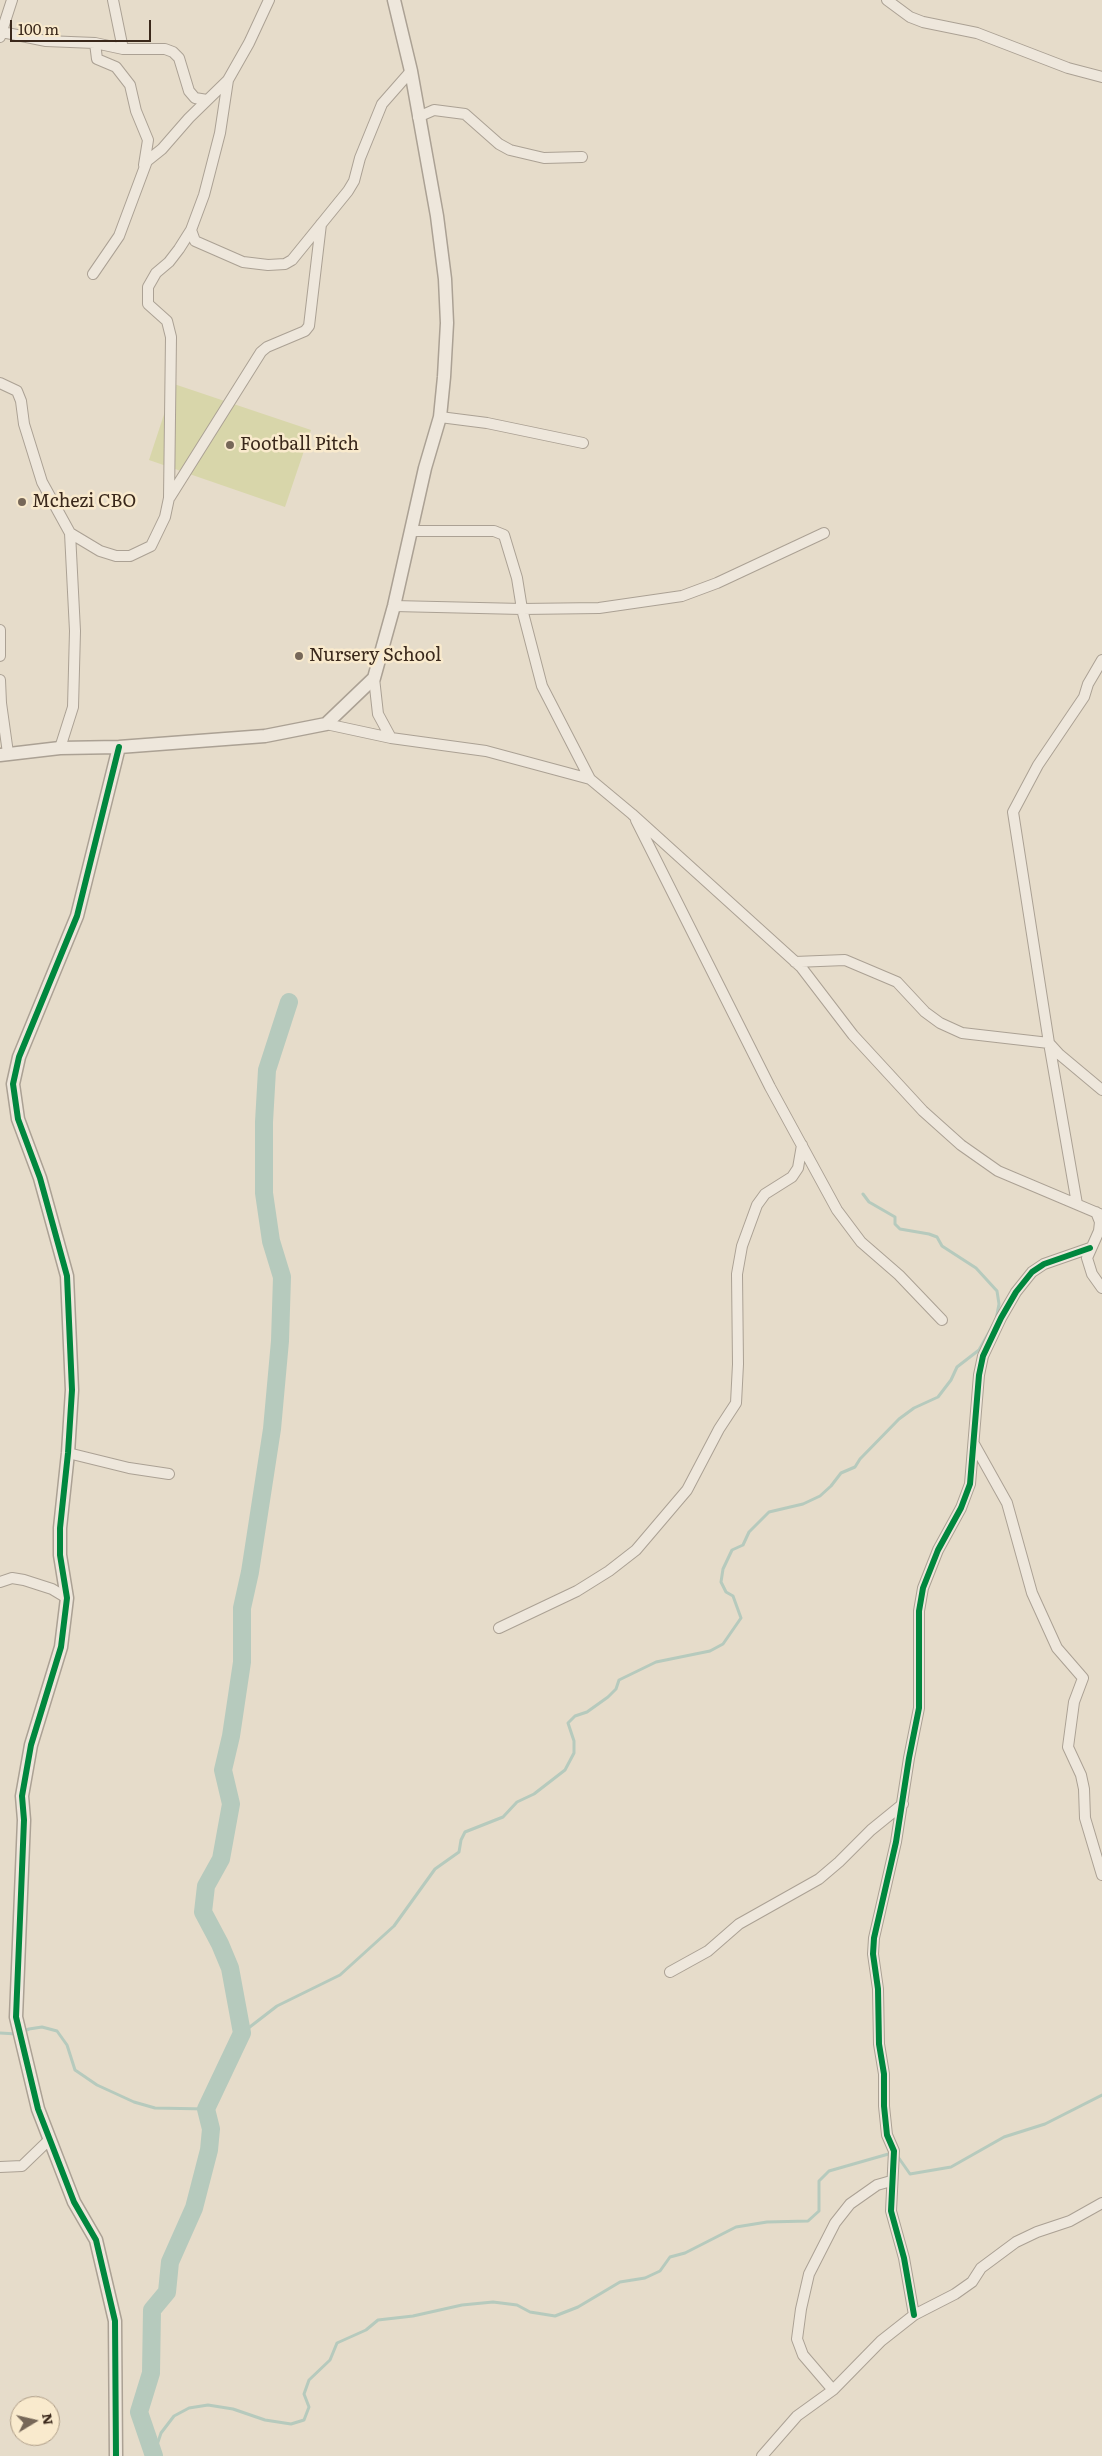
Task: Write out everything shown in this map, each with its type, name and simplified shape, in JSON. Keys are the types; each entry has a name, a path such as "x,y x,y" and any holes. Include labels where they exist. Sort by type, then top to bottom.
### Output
{"street":[{"path":"12,0 1,34 46,41 95,43 122,49 165,50 173,52 179,58 188,91 194,98 207,100"},
{"path":"112,0 122,49"},
{"path":"143,166 228,80 249,43 269,0"},
{"path":"391,738 378,714 374,678 394,606 440,417 444,377 446,302 437,216 411,70 394,0"},
{"path":"887,0 910,17 977,33 1068,68 1102,77"},
{"path":"93,274 119,236 143,166 148,140 136,111 130,85 116,67 97,60 95,43"},
{"path":"190,230 195,241 243,262 268,266 285,264 292,260 321,222 342,199 354,181 360,158 382,104 411,70"},
{"path":"169,498 171,337 167,321 148,304 148,287 156,273 179,250 190,230 204,195 220,133 228,80"},
{"path":"418,117 434,110 465,114 499,144 510,150 544,158 582,156"},
{"path":"70,534 86,544 116,556 130,556 141,553 151,546 158,533 169,498 261,352 267,347 305,331 309,326 317,273 318,236 321,222"},
{"path":"0,383 17,391 21,401 28,439 42,482 70,534 75,631 73,707 60,748"},
{"path":"440,417 487,423 583,443"},
{"path":"411,531 500,532 504,536 517,578 522,610 542,686 590,780"},
{"path":"394,606 522,610 599,608 682,596 717,583 824,533"},
{"path":"0,630 0,656"},
{"path":"1077,1204 1049,1043 1013,812 1038,765 1084,697 1088,684 1102,660"},
{"path":"326,724 374,678"},
{"path":"0,680 4,754 60,748 118,747 265,736 326,724 391,738 486,750 590,780 632,814 795,962 853,1035 923,1111 961,1145 998,1171 1099,1213 1099,1231 1087,1258 1088,1266 1102,1288"},
{"path":"116,2456 114,2322 96,2240 74,2202 38,2109 16,2017 24,1820 22,1796 31,1745 61,1647 67,1598 60,1555 60,1528 68,1454 72,1390 67,1276 54,1222 18,1119 13,1084 16,1067 76,916 118,747"},
{"path":"632,814 837,1210 861,1242 899,1275 942,1320"},
{"path":"795,962 845,960 897,982 925,1012 940,1023 962,1033 1049,1043 1059,1054 1102,1090"},
{"path":"500,1628 563,1598 609,1571 636,1550 687,1490 719,1429 736,1403 738,1364 737,1274 742,1246 757,1204 765,1194 792,1177 798,1168 802,1145"},
{"path":"914,2315 904,2258 891,2211 894,2151 888,2135 884,2106 884,2074 879,2044 878,1989 873,1954 874,1938 903,1804 909,1758 919,1708 919,1611 923,1588 938,1550 961,1508 970,1484 976,1395 983,1356 1016,1292 1032,1272 1044,1264 1090,1248"},
{"path":"974,1444 1007,1503 1032,1593 1057,1648 1071,1667 1083,1678 1074,1702 1068,1747 1081,1775 1084,1788 1085,1818 1102,1875"},
{"path":"68,1454 129,1468 169,1474"},
{"path":"0,1582 12,1578 24,1580 52,1589 67,1598"},
{"path":"670,1972 708,1950 739,1924 819,1878 839,1862 871,1830 903,1804"},
{"path":"0,2167 22,2166 50,2139"},
{"path":"833,2390 803,2355 797,2339 807,2282 835,2223 850,2204 877,2186 892,2181"},
{"path":"762,2456 798,2416 833,2390 880,2341 914,2315 955,2294 972,2282 981,2268 1016,2242 1037,2232 1070,2221 1102,2203"}],"shaded area":[{"name":"Football Pitch","path":"174,384 311,430 285,507 149,460"}],"waterway":[{"path":"154,2456 139,2412 151,2373 152,2310 167,2292 170,2262 194,2208 209,2150 211,2129 206,2109 242,2033 230,1968 203,1912 206,1886 221,1859 231,1804 223,1770 231,1736 242,1662 242,1608 250,1572 272,1429 280,1341 282,1277 271,1241 264,1193 264,1122 267,1070 289,1002"},
{"path":"863,1194 869,1202 895,1217 895,1224 900,1229 937,1237 942,1246 976,1268 997,1291 999,1304 996,1320"},
{"path":"242,2033 277,2006 340,1975 394,1926 435,1869 459,1852 461,1840 465,1832 503,1817 517,1802 534,1794 565,1770 574,1753 574,1741 568,1723 575,1716 587,1712 608,1697 616,1689 619,1680 656,1662 710,1651 723,1644 741,1618 733,1596 726,1592 721,1582 723,1569 732,1550 743,1545 749,1532 769,1512 803,1504 820,1496 841,1473 855,1467 860,1459 899,1419 914,1408 938,1397 951,1380 957,1367 979,1350 993,1325"},
{"path":"22,2032 42,2027 57,2031 67,2045 75,2070 97,2085 134,2102 155,2108 206,2109"},
{"path":"0,2033 17,2034"},
{"path":"896,2154 910,2174 951,2167 1004,2137 1045,2124 1102,2095"},
{"path":"154,2454 161,2433 174,2416 189,2408 208,2405 233,2409 265,2420 291,2424 304,2420 309,2407 304,2394 309,2380 330,2360 337,2343 366,2330 378,2320 413,2316 462,2305 493,2302 517,2305 530,2312 555,2316 578,2307 620,2282 645,2278 660,2271 670,2257 685,2253 736,2227 767,2222 808,2221 819,2211 819,2181 829,2171 892,2153"}],"cycle path":[{"path":"116,2456 115,2321 96,2240 74,2202 38,2109 16,2017 24,1820 22,1796 31,1745 61,1647 67,1598 60,1555 60,1528 72,1390 67,1276 40,1178 18,1119 13,1084 19,1057 77,916 119,747"},
{"path":"914,2315 904,2258 891,2211 894,2151 887,2135 884,2106 884,2074 879,2044 878,1989 873,1954 874,1938 896,1842 919,1708 919,1611 923,1588 938,1550 961,1508 970,1484 979,1375 983,1356 1016,1292 1032,1272 1044,1264 1090,1248"}],"place":[{"name":"Football Pitch","path":"230,445"},
{"name":"Mchezi CBO","path":"22,502"},
{"name":"Nursery School","path":"299,656"}]}
